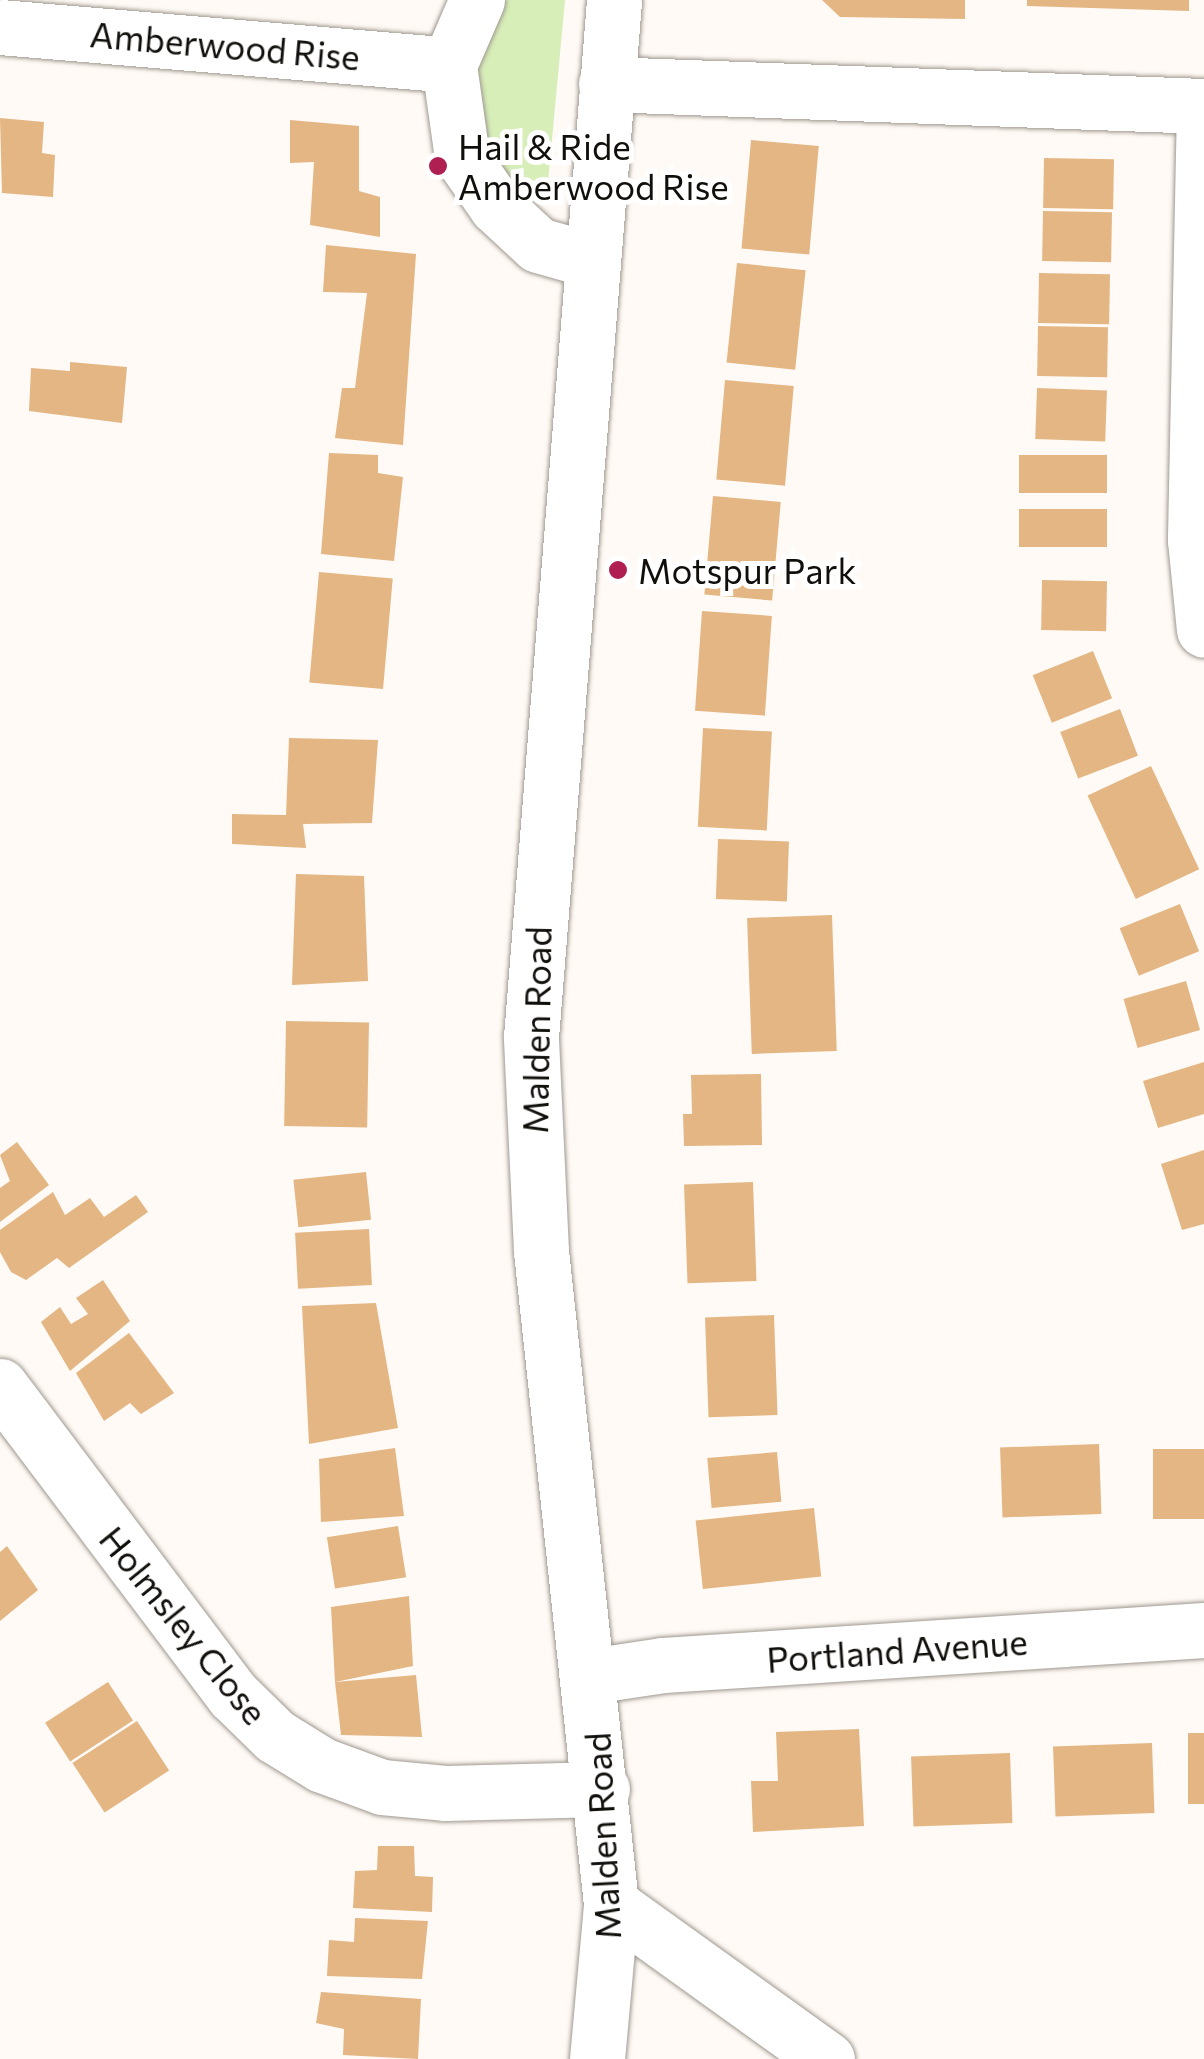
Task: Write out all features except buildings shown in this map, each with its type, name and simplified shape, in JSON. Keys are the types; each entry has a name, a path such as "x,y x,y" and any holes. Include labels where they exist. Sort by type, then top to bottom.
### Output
{"street":[{"path":"477,0 450,65 462,157 496,206 538,245 591,260"},
{"name":"Malden Road","path":"598,2059 610,1904 602,1789 541,1251 530,1036 614,0"},
{"name":"Amberwood Rise","path":"0,27 450,65"},
{"path":"606,84 1204,106 1195,540 1204,630"},
{"name":"Holmsley Close","path":"0,1386 222,1680 275,1736 322,1765 382,1786 444,1793 602,1789"},
{"name":"Portland Avenue","path":"590,1676 663,1665 1204,1630"},
{"path":"610,1904 827,2059"}],"green space":[{"path":"507,0 565,0 547,193 534,201 514,199 491,173 472,89 496,13"}],"place":[{"name":"Hail & Ride Amberwood Rise","path":"438,166"},
{"name":"Motspur Park","path":"618,570"}]}
